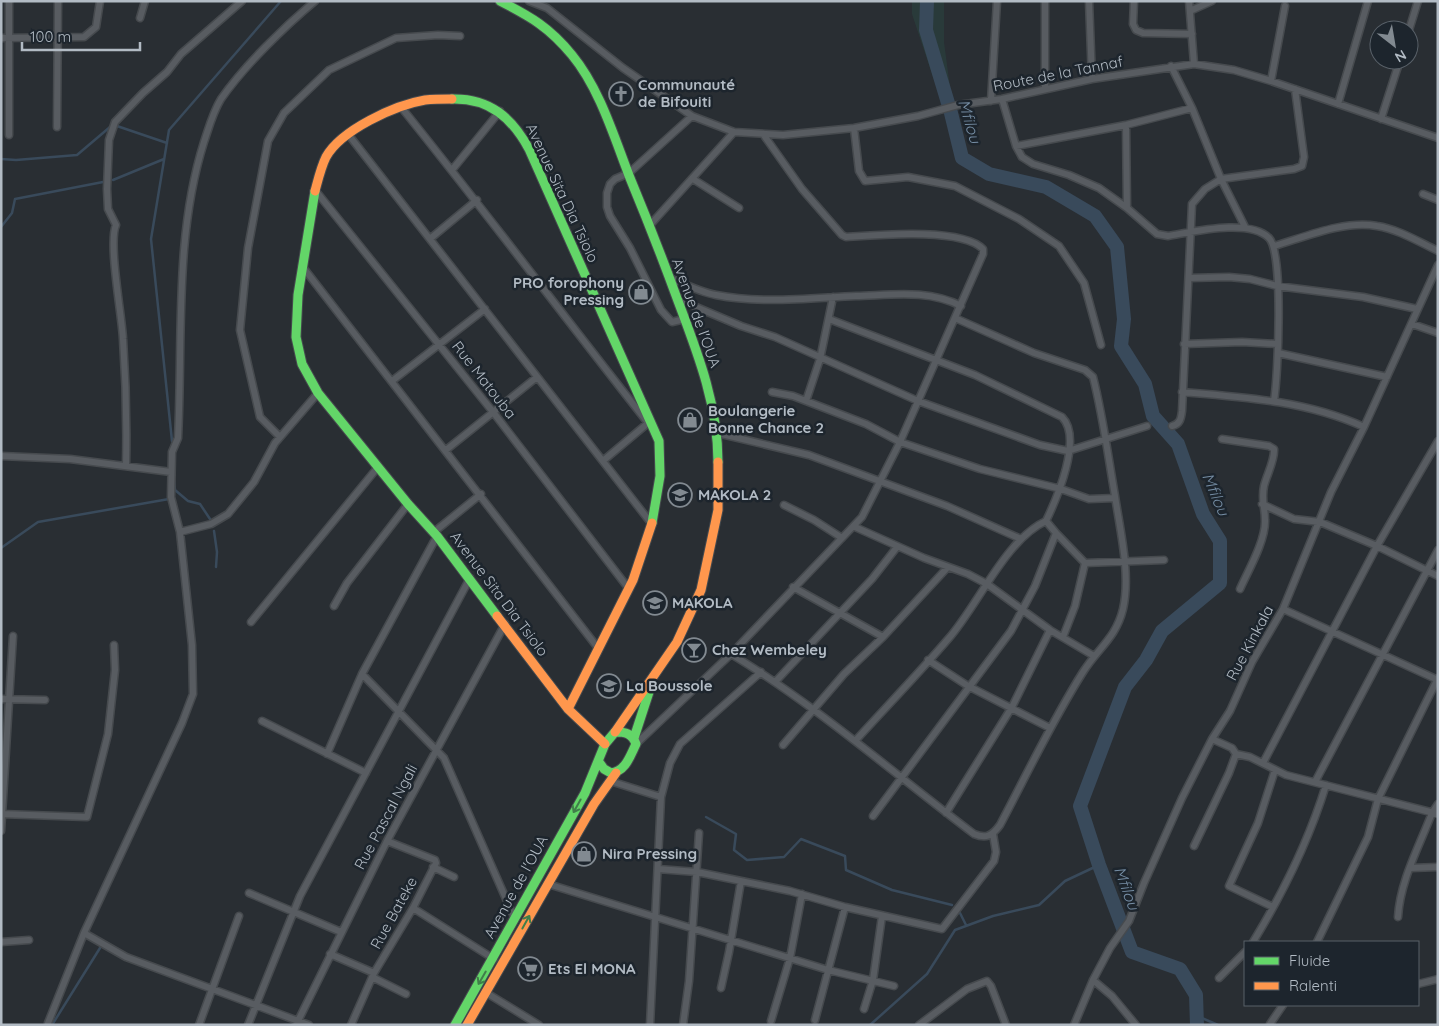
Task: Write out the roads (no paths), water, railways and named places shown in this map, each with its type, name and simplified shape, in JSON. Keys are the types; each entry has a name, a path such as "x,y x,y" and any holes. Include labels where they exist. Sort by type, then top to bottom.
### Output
{"main road":[{"name":"Avenue de l'OUA","path":"455,1025 494,959 514,917 585,793 605,744 655,677 677,642 701,590 718,510 717,433 705,375 650,225 596,93 573,56 550,30 534,18 500,1"},
{"name":"Avenue Sita Dia Tsiolo","path":"568,709 629,589 643,554 663,466 659,441 529,149 516,127 500,111 472,101 441,98 425,100 383,114 348,134 326,157 315,190 302,266 296,337 302,364 318,392 470,578 568,709 605,744"},
{"name":"Avenue de l'OUA","path":"467,1025 594,804 613,777 629,760 655,677"},
{"path":"615,732 626,732 635,741"},
{"path":"599,762 613,777"}],"street":[{"path":"9,1 9,135"},
{"path":"57,128 58,1"},
{"path":"1,38 84,37 90,34 96,27 100,1"},
{"path":"140,18 145,1"},
{"path":"126,466 127,412 124,356 115,263 114,230 116,225 108,209 109,140 115,122 167,72 181,54 242,1"},
{"path":"48,1023 84,933 182,723 193,694 192,645 180,532 172,497 171,472 172,452 178,438 183,246 198,158 210,122 221,100 260,54 315,1"},
{"name":"Route de la Tannaf","path":"529,1 548,5 583,37 647,86 692,116 734,132 783,135 854,128 958,106 1002,100 1045,88 1092,79 1194,64 1234,70 1271,81 1438,138"},
{"path":"991,101 997,29 997,1"},
{"path":"1045,1 1045,88"},
{"path":"1090,1 1092,79"},
{"path":"1134,1 1133,24 1136,30 1143,33 1192,34"},
{"path":"1189,1 1194,64"},
{"path":"1190,11 1212,1"},
{"path":"1338,104 1368,1"},
{"path":"1412,20 1418,1"},
{"path":"1271,81 1285,6"},
{"path":"280,437 260,418 252,392 240,330 248,248 268,141 284,113 328,70 396,38 438,34 460,36"},
{"path":"1171,66 1192,108 1221,179 1245,227"},
{"path":"1381,119 1397,70"},
{"path":"1172,426 1177,425 1181,420 1192,204 1205,189 1221,179 1294,170 1302,166 1304,158 1294,89"},
{"path":"1002,100 1016,146 1022,157 1033,164 1069,175 1098,188 1127,208 1157,234 1168,236 1245,227 1268,237 1274,246 1276,286 1278,374 1274,401"},
{"path":"401,107 476,200 514,252 648,423 659,441"},
{"path":"1016,146 1126,124 1192,108"},
{"path":"452,170 500,111"},
{"path":"685,319 672,322 661,310 630,248 610,216 607,206 610,184 615,178 629,173 692,116"},
{"path":"1126,124 1127,208"},
{"path":"854,128 859,172 865,181 908,177 954,186 1019,219 1059,246 1084,283 1101,344"},
{"path":"650,225 734,132"},
{"path":"348,134 604,460 651,523"},
{"path":"635,741 731,654 793,587 855,527 872,501 900,442 934,361 956,318 983,254 983,249 979,244 950,237 918,234 842,235 802,189 763,134"},
{"path":"693,179 738,208"},
{"name":"Rue Matouba","path":"315,190 493,412 629,589"},
{"path":"1423,194 1438,200"},
{"path":"431,238 476,200"},
{"path":"1274,246 1362,225 1377,226 1396,232 1438,251"},
{"path":"302,266 481,494 598,648"},
{"name":"Rue Kinkala","path":"1074,1025 1093,980 1129,921 1182,798 1212,739 1230,711 1252,662 1283,609 1331,492 1364,427 1438,266"},
{"path":"1189,278 1229,277 1276,286 1363,297 1417,309"},
{"path":"670,278 714,295 731,297 792,299 915,294 937,296 961,306"},
{"path":"806,401 820,359 833,297"},
{"path":"677,299 741,326 775,337 820,359 918,401 1010,435 1068,451 1106,437 1147,426"},
{"path":"392,382 485,308"},
{"path":"658,869 697,872 741,881 802,894 845,908 942,929 988,872 994,861 996,852 994,834 1050,728 1094,656 1113,636 1123,608 1121,524 1106,437 1093,377 1085,370 1034,353 956,318"},
{"path":"829,319 934,361 975,375 1062,417 1068,423 1069,431 1067,467 1061,489 1046,521 1021,539 950,638 856,740"},
{"path":"1412,324 1438,333"},
{"path":"1184,344 1242,342 1277,344"},
{"path":"1278,353 1387,377"},
{"path":"446,450 537,377"},
{"path":"180,532 211,524 228,514 254,482 275,443 318,392"},
{"path":"772,392 806,401 866,424 900,442 980,469 1061,489 1089,499 1115,498"},
{"path":"1182,392 1274,401 1327,412 1364,427"},
{"path":"604,460 648,423"},
{"path":"717,433 809,455 1021,539"},
{"path":"1222,439 1274,449 1262,504 1265,520 1263,535 1240,590"},
{"path":"1263,763 1377,546 1438,441"},
{"path":"1,456 70,459 171,472"},
{"path":"251,622 378,467"},
{"path":"327,754 362,674 435,534 481,494"},
{"path":"334,606 347,583 408,504"},
{"path":"1262,504 1294,518 1320,522 1377,546 1438,576"},
{"path":"784,506 819,523 842,538"},
{"path":"1046,521 1085,563 1164,560"},
{"path":"855,527 897,547 946,568 968,574 987,584 1050,630 1094,656"},
{"path":"873,816 968,686 995,654 1022,611 1056,533"},
{"path":"776,681 872,579 897,547"},
{"path":"1315,782 1384,656 1438,550"},
{"path":"1063,637 1075,606 1085,563"},
{"path":"783,745 844,674 883,637 946,568"},
{"path":"248,1025 293,912 470,578"},
{"path":"793,587 883,637"},
{"path":"1283,609 1437,679 1378,799 1368,837 1317,941"},
{"name":"Rue Pascal Ngali","path":"297,1023 387,841 505,624"},
{"path":"946,813 1012,707 1050,630"},
{"path":"1,831 13,636"},
{"path":"2,814 87,817 108,734 115,670 114,645"},
{"path":"731,654 776,681 856,740 900,778 974,834 986,837 994,834"},
{"path":"928,660 968,686 1050,728"},
{"path":"650,1025 661,797 670,763 680,744 761,672"},
{"path":"362,674 436,750 449,766 514,917"},
{"path":"1,699 44,700"},
{"path":"262,721 366,773"},
{"path":"1212,739 1232,748 1236,754 1263,763 1275,770 1435,813"},
{"path":"1194,846 1229,773 1236,754"},
{"path":"1274,906 1229,886 1258,823 1275,770"},
{"path":"613,777 661,797"},
{"path":"1254,941 1274,906 1316,818 1326,785"},
{"path":"1398,917 1399,898 1438,804"},
{"path":"684,1025 693,930 699,833"},
{"name":"Rue Bateke","path":"351,1025 373,975 413,908 435,860 387,841"},
{"path":"433,867 454,877"},
{"path":"1411,868 1438,868"},
{"path":"721,988 741,881"},
{"path":"548,884 828,970 894,986"},
{"path":"248,893 341,932"},
{"path":"771,1021 790,958 802,894"},
{"path":"413,908 494,959"},
{"path":"815,1020 845,908"},
{"path":"199,1025 239,916"},
{"path":"864,1009 873,980 882,916"},
{"path":"84,933 126,957 255,1004 297,1023 309,1025"},
{"path":"1,942 30,940"},
{"path":"1220,978 1244,953"},
{"path":"330,954 406,994"},
{"path":"1419,984 1438,979"},
{"path":"1093,980 1112,996 1136,1025"},
{"path":"920,1025 968,989 987,981 991,986 1005,1024"},
{"path":"485,992 539,1025"},
{"path":"1270,1024 1282,1006"}],"waterway":[{"path":"172,441 151,239 169,130 281,1"},
{"name":"Mfilou","path":"927,1 926,30 951,113 962,158 989,174 1046,187 1095,216 1117,247 1124,319 1121,346 1145,384 1153,416 1178,444 1203,514 1220,541 1220,583 1162,631 1146,660 1125,687 1080,806 1099,865 1132,952 1180,969 1196,995 1197,1025"},
{"path":"117,126 167,143"},
{"path":"1,159 16,160 77,155 110,127"},
{"path":"113,180 164,159"},
{"path":"1,227 12,213 15,199 103,182"},
{"path":"174,480 175,490 188,501 200,504 210,519"},
{"path":"1,548 38,522 169,499"},
{"path":"214,531 217,552 216,567"},
{"path":"706,817 736,834 734,850 747,860 784,857 801,839 845,856 846,870 892,890 952,905"},
{"path":"870,1025 927,974 955,930 993,916 1039,905 1065,881 1099,865"},
{"path":"960,913 966,925"},
{"path":"52,1025 100,948"},
{"path":"1195,1015 1218,1025"}],"place":[{"name":"Communauté de Bifouiti","path":"621,94"},
{"name":"PRO forophony Pressing","path":"641,292"},
{"name":"Boulangerie Bonne Chance 2","path":"690,420"},
{"name":"MAKOLA 2","path":"680,495"},
{"name":"MAKOLA","path":"655,603"},
{"name":"Chez Wembeley","path":"694,650"},
{"name":"La Boussole","path":"609,686"},
{"name":"Nira Pressing","path":"584,854"},
{"name":"Ets El MONA","path":"530,969"}]}
